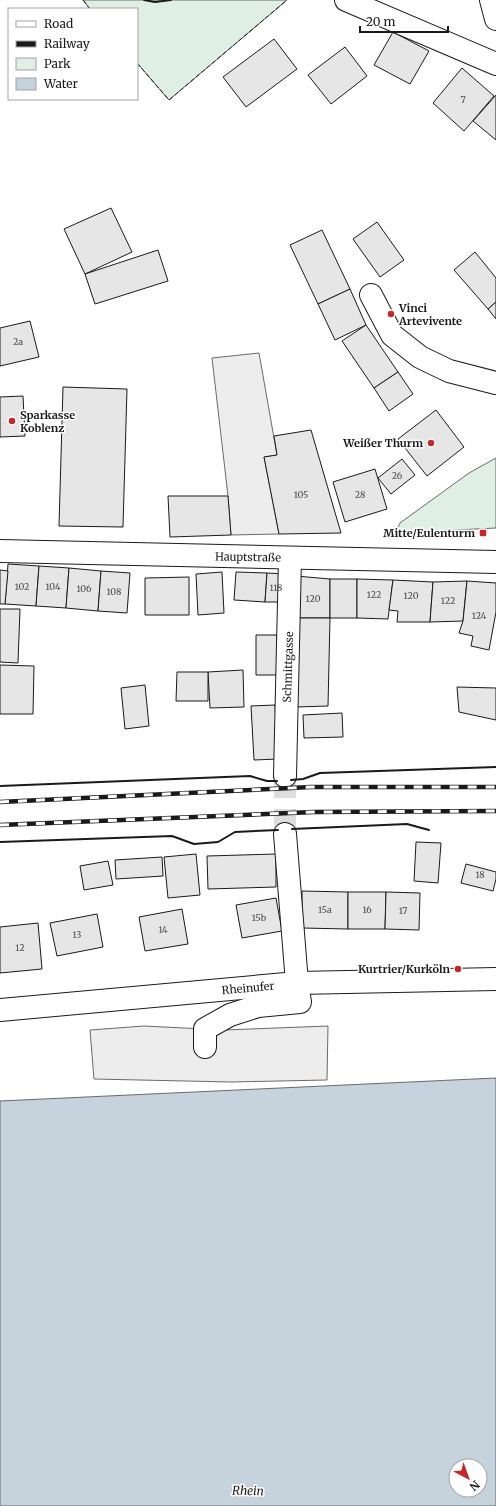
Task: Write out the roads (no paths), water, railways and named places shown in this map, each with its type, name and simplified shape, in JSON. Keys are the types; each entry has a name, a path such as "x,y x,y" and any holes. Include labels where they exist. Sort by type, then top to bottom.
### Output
{"street":[{"path":"346,0 496,64"},
{"path":"491,0 496,20"},
{"path":"371,295 392,335 420,357 449,371 496,383"},
{"name":"Hauptstraße","path":"0,551 496,562"},
{"name":"Schmittgasse","path":"284,776 290,558"},
{"path":"205,1047 205,1029 230,1015 258,1006 300,1002 297,983 285,834"},
{"name":"Rheinufer","path":"0,1010 297,983 496,979"}],"water":[{"name":"Rhein","path":"496,1078 496,1506 0,1506 0,1101"}],"tunnel":[{"path":"285,776 285,834"}],"railway":[{"path":"0,802 311,787 496,787"},
{"path":"0,825 314,812 496,811"}],"place":[{"name":"Vinci Artevivente","path":"391,314"},
{"name":"Sparkasse Koblenz","path":"12,421"},
{"name":"Weißer Thurm","path":"431,443"},
{"name":"Mitte/Eulenturm","path":"483,533"},
{"name":"Kurtrier/Kurköln","path":"458,969"}]}
